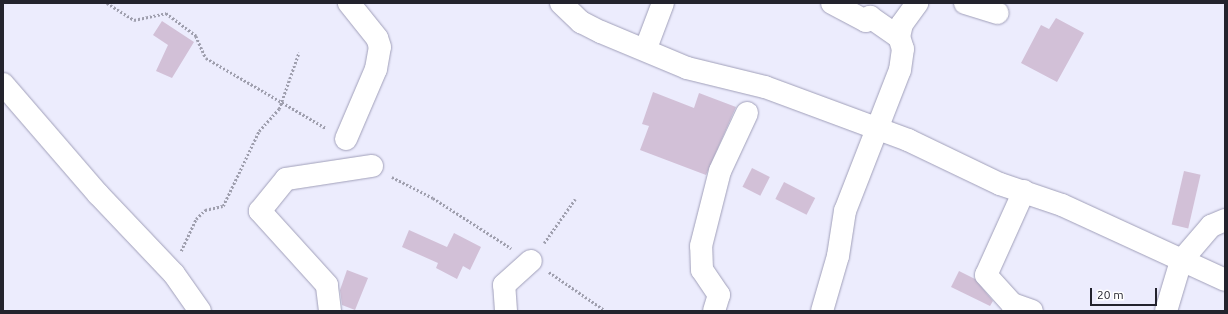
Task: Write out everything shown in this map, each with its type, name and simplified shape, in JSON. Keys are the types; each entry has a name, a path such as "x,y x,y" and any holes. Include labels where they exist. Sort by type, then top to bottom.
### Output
{"street":[{"path":"346,139 376,69 380,47 377,38 348,3"},
{"path":"561,3 581,22 646,48 687,68 766,87 878,128 1000,184 1062,205 1225,280"},
{"path":"646,48 663,3"},
{"path":"822,311 838,256 845,211 900,70 903,49 899,37 870,17 866,22 832,3"},
{"path":"899,37 907,14 917,3"},
{"path":"965,3 998,13"},
{"path":"3,84 98,194 174,274 200,311"},
{"path":"714,311 719,295 702,270 701,246 720,172 747,113"},
{"path":"330,311 327,286 260,211 286,179 372,166"},
{"path":"1018,309 986,275 1024,191"},
{"path":"1166,311 1181,261 1211,226 1225,220"},
{"path":"506,311 504,285 531,262"}],"path":[{"path":"174,274 196,219 205,210 223,206 259,131 279,109 299,52"},
{"path":"531,262 575,199"}],"building":[{"path":"1056,18 1084,33 1057,82 1021,63 1041,25 1049,29"},
{"path":"162,21 194,42 172,78 156,71 168,45 153,35"},
{"path":"653,92 694,108 699,93 736,107 706,175 640,150 649,126 642,124"},
{"path":"752,168 770,177 760,196 742,187"},
{"path":"1184,171 1201,175 1188,228 1172,225"},
{"path":"784,182 815,198 807,215 775,199"},
{"path":"409,230 447,247 454,233 481,247 470,270 463,266 457,279 436,268 438,263 402,247"},
{"path":"347,270 368,278 355,310 342,305 340,290"},
{"path":"959,271 975,279 993,301 990,306 951,287"}]}
